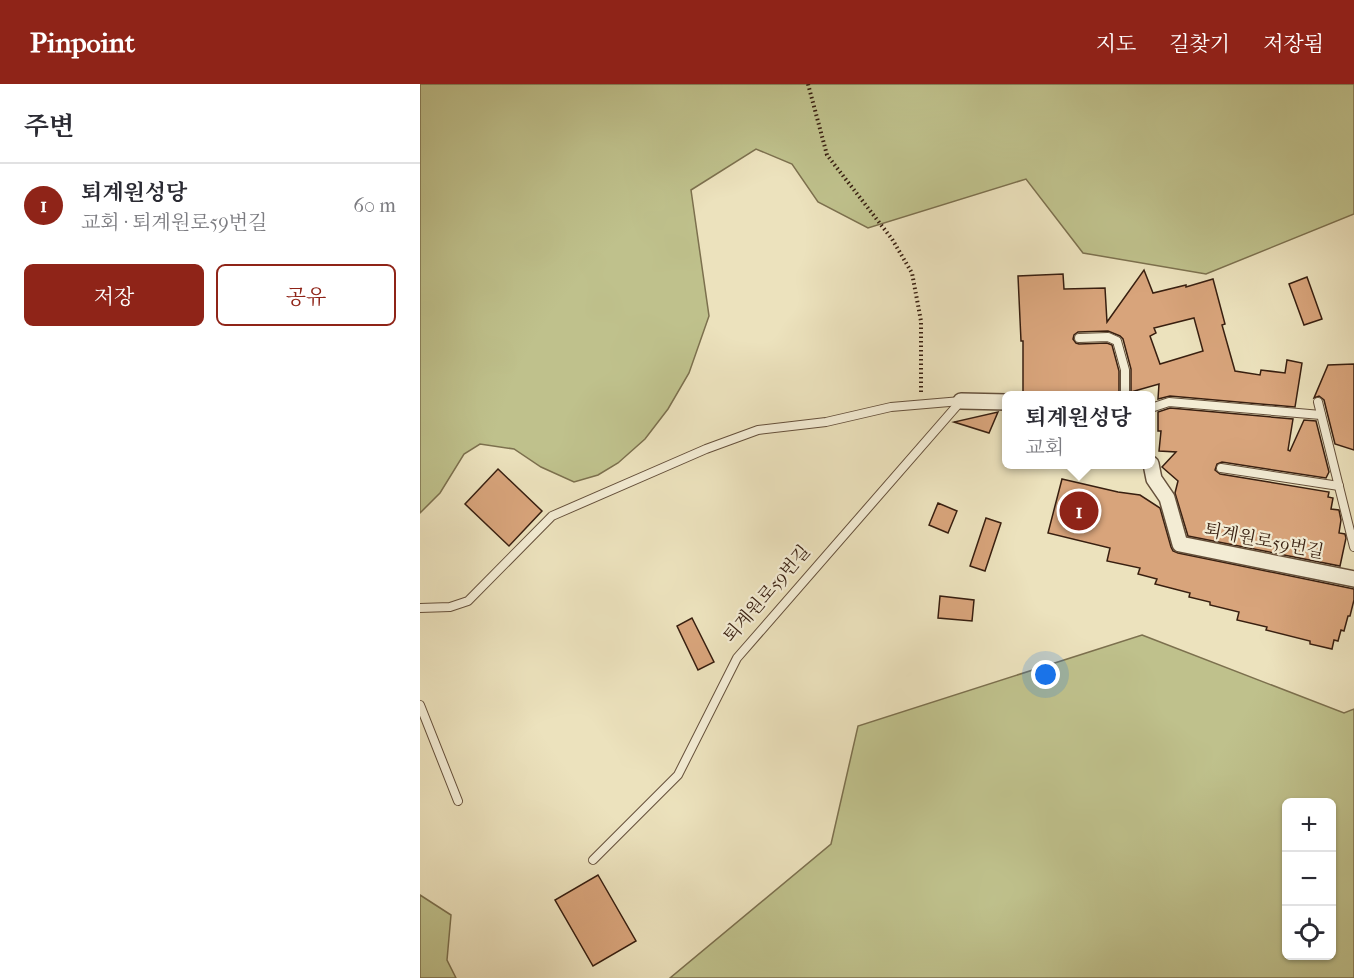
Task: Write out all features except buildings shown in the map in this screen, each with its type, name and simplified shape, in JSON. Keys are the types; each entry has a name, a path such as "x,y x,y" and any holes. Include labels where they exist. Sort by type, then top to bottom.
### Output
{"street":[{"path":"961,401 1002,402"},
{"name":"퇴계원로59번길","path":"1152,469 1154,479 1167,498 1180,544 1354,579"}],"lane":[{"path":"1079,338 1108,337 1117,341 1125,370 1125,391"},
{"path":"420,608 450,607 468,601 552,516 706,449 758,430 826,422 891,407 961,401"},
{"name":"퇴계원로59번길","path":"592,860 678,775 737,658 961,401"},
{"path":"1155,407 1169,402 1321,415"},
{"path":"1318,402 1354,547"},
{"path":"1221,468 1339,486"},
{"path":"420,705 458,801"}],"path":[{"path":"808,84 827,155 892,239 912,273 921,321 921,404"}],"green space":[{"path":"420,84 1354,84 1354,214 1206,274 1083,253 1026,179 868,228 818,202 792,164 756,149 691,190 709,316 689,373 668,409 645,439 618,463 598,475 574,482 541,467 514,449 480,444 464,454 440,493 420,513"},
{"path":"1142,635 1344,713 1354,709 1354,978 670,978 831,844 858,726"},
{"path":"420,895 451,915 447,960 456,978 420,978"}],"place":[{"name":"퇴계원성당","path":"1079,511"}]}
